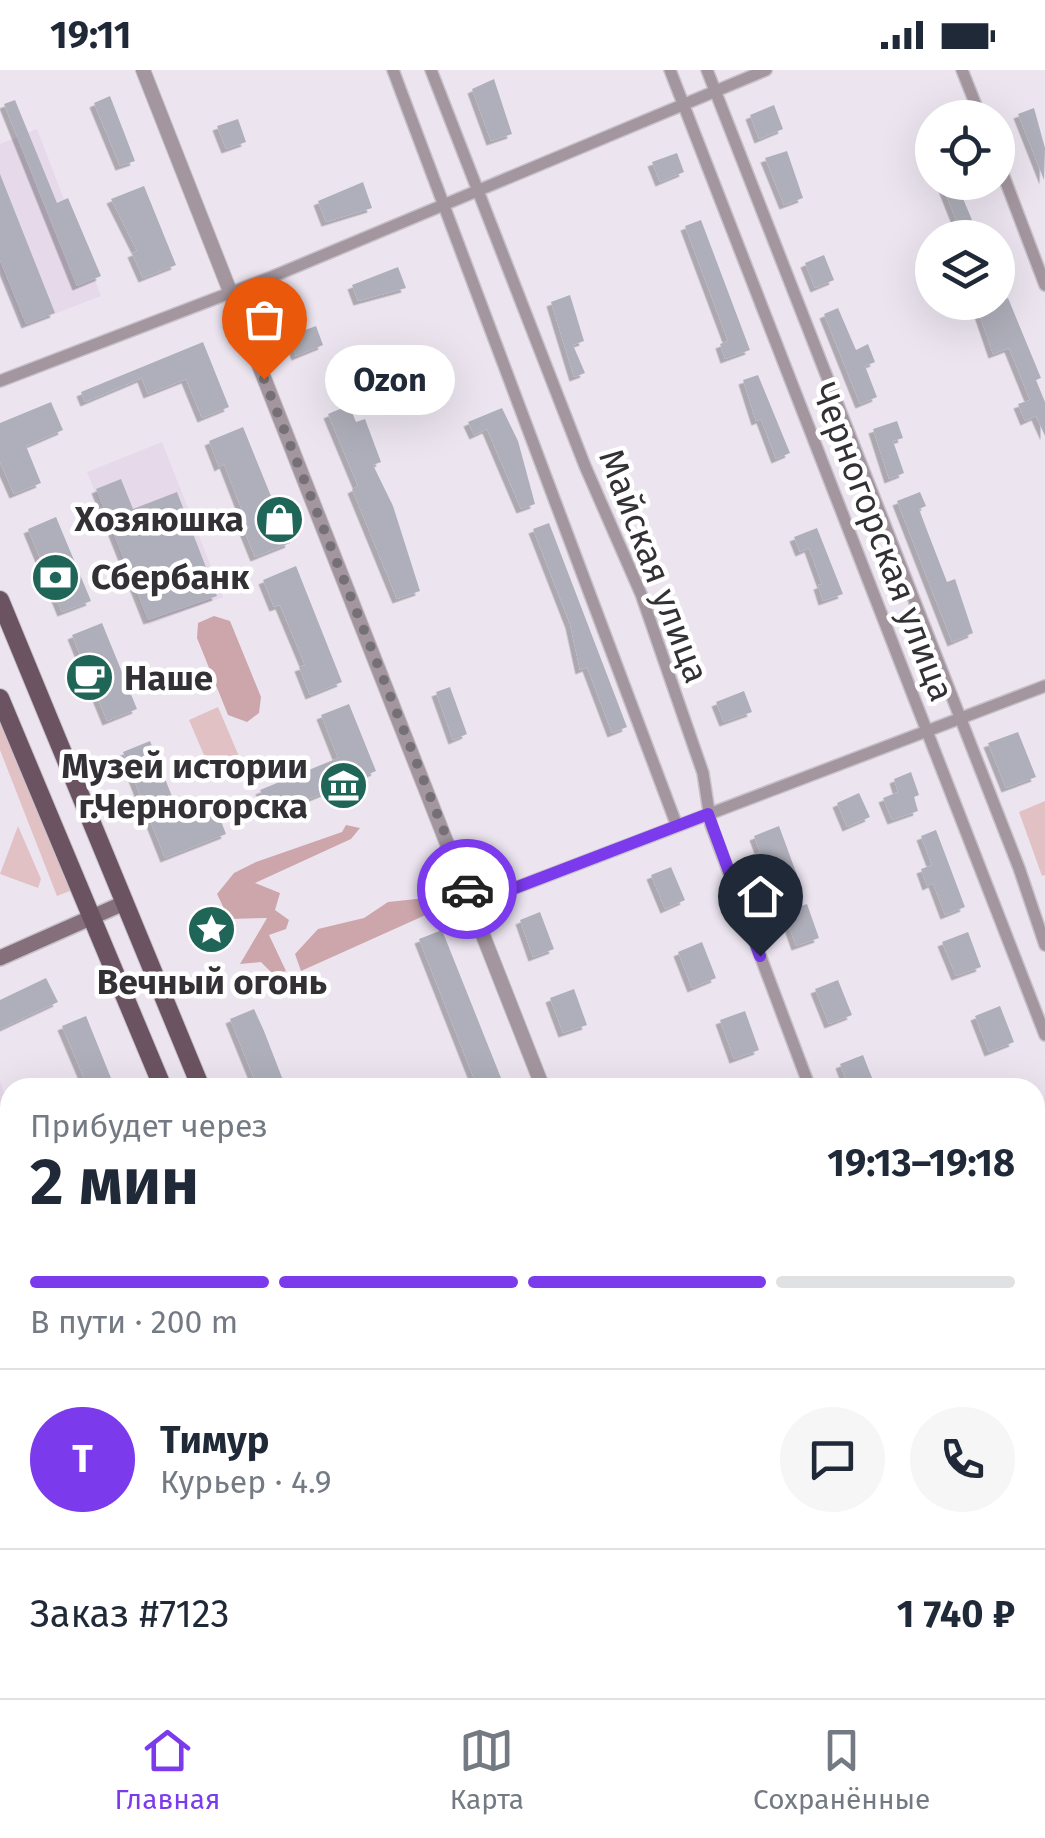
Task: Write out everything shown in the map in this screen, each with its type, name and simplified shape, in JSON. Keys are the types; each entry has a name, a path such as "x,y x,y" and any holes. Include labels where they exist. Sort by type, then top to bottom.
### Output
{"main road":[{"path":"0,600 198,1078"},
{"path":"0,698 159,1078"},
{"path":"0,958 124,904"}],"street":[{"path":"143,70 539,1078"},
{"name":"Майская улица","path":"393,70 678,826"},
{"name":"Майская улица","path":"431,70 476,192 641,594 703,772 708,814 806,1078"},
{"name":"Черногорская улица","path":"670,70 1045,1035"},
{"name":"Черногорская улица","path":"707,70 1019,868 1045,945"},
{"path":"0,381 445,205 766,70"},
{"path":"962,70 974,100"},
{"path":"1013,200 1045,285"},
{"path":"473,904 1045,686"}],"shaded area":[{"path":"37,129 101,296 23,326 0,268 0,144"},
{"path":"162,442 223,597 148,625 87,472"},
{"path":"214,616 230,621 261,697 259,713 247,722 228,715 197,638 198,623"},
{"path":"218,707 244,768 215,781 189,720"},
{"path":"0,718 70,891 57,896 0,750"},
{"path":"1045,801 1045,875 1042,876 1019,812"},
{"path":"346,825 360,828 351,839 255,883 280,893 275,910 289,920 286,929 269,935 286,971 274,975 261,962 240,964 267,918 229,919 217,894 234,873 342,832"},
{"path":"18,826 41,879 38,888 0,874"},
{"path":"435,897 439,909 301,971 295,954 318,929 364,918 388,902"}],"building":[{"path":"494,79 512,134 491,141 472,89"},
{"path":"110,96 135,161 120,166 94,103"},
{"path":"15,100 57,203 68,198 101,276 77,286 4,104"},
{"path":"774,105 783,129 759,139 750,115"},
{"path":"1034,108 1045,148 1044,180 1018,114"},
{"path":"238,119 246,142 226,149 217,126"},
{"path":"787,151 803,198 784,205 765,158"},
{"path":"677,153 684,172 660,182 652,162"},
{"path":"0,174 55,313 26,324 0,260"},
{"path":"363,182 372,208 326,222 318,201"},
{"path":"144,186 176,265 143,278 132,253 137,251 111,199"},
{"path":"948,200 964,200 972,220 956,220"},
{"path":"701,220 750,350 725,359 720,344 728,341 685,226"},
{"path":"824,255 834,280 815,288 805,263"},
{"path":"398,267 406,288 358,301 352,285"},
{"path":"570,295 584,341 573,345 585,373 574,377 551,302"},
{"path":"838,308 856,350 868,344 875,362 865,366 877,397 860,404 824,314"},
{"path":"1015,315 1041,378 1036,380 1045,402 1045,436 1036,416 1025,421 1018,404 1030,400 1009,348 993,354 981,320 1015,320"},
{"path":"316,326 323,345 296,356 289,336"},
{"path":"203,342 229,407 202,418 186,379 148,394 142,378 85,402 81,392"},
{"path":"758,375 790,453 776,459 761,419 756,421 743,380"},
{"path":"51,402 63,430 26,446 41,483 14,494 0,462 0,423"},
{"path":"349,405 356,422 365,419 381,462 373,465 393,506 420,591 397,599 352,489 358,486 328,414"},
{"path":"502,408 518,441 535,504 521,509 487,429 474,435 468,422"},
{"path":"897,421 903,438 893,441 904,473 889,479 873,429"},
{"path":"243,427 290,543 255,557 244,530 249,528 224,464 219,467 209,441"},
{"path":"121,479 133,509 177,492 217,596 148,620 96,489"},
{"path":"920,492 926,506 919,509 928,533 947,582 955,579 973,633 952,642 897,501"},
{"path":"56,517 91,601 62,612 28,529"},
{"path":"549,523 627,727 612,733 587,667 580,670 570,624 533,529"},
{"path":"817,528 843,594 823,601 818,585 822,584 809,548 800,552 794,537"},
{"path":"296,566 342,682 310,695 299,667 305,665 280,605 274,607 263,580"},
{"path":"102,623 137,709 107,721 72,635"},
{"path":"450,687 467,734 453,740 436,692"},
{"path":"744,691 752,712 724,722 716,702"},
{"path":"349,704 376,771 271,815 260,790 338,758 321,715"},
{"path":"1018,732 1036,777 1006,788 988,743"},
{"path":"150,741 181,819 215,806 226,834 165,858 123,752"},
{"path":"911,772 919,795 914,797 918,811 892,820 883,798 898,792 894,779"},
{"path":"859,793 870,817 847,827 837,803"},
{"path":"779,826 797,875 770,885 765,869 749,874 744,858 760,852 754,836"},
{"path":"936,830 965,907 945,915 933,883 927,886 921,869 932,865 921,836"},
{"path":"671,867 685,900 665,909 651,875"},
{"path":"807,904 819,938 796,946 784,912"},
{"path":"540,912 554,949 533,957 520,920"},
{"path":"442,930 501,1078 474,1078 419,939"},
{"path":"968,932 981,967 956,976 942,942"},
{"path":"702,942 716,978 692,988 678,952"},
{"path":"46,978 58,1002 0,1029 0,1000"},
{"path":"838,980 852,1015 829,1024 815,989"},
{"path":"574,989 587,1025 563,1033 550,998"},
{"path":"1000,1006 1014,1042 989,1052 975,1016"},
{"path":"254,1009 282,1078 254,1078 230,1019"},
{"path":"745,1011 759,1050 734,1059 720,1020"},
{"path":"86,1016 111,1078 84,1078 62,1026"},
{"path":"863,1055 872,1078 845,1078 840,1064"}],"way so far":[{"path":"264,379 467,889"}],"place":[{"name":"Ozon","path":"264,379"},
{"name":"Хозяюшка","path":"279,519"},
{"name":"Сбербанк","path":"56,577"},
{"name":"Наше","path":"89,678"},
{"name":"Музей истории г.Черногорска","path":"343,786"},
{"name":"Вечный огонь","path":"212,930"}],"route":[{"path":"467,889 473,904 708,814 760,956"}]}
